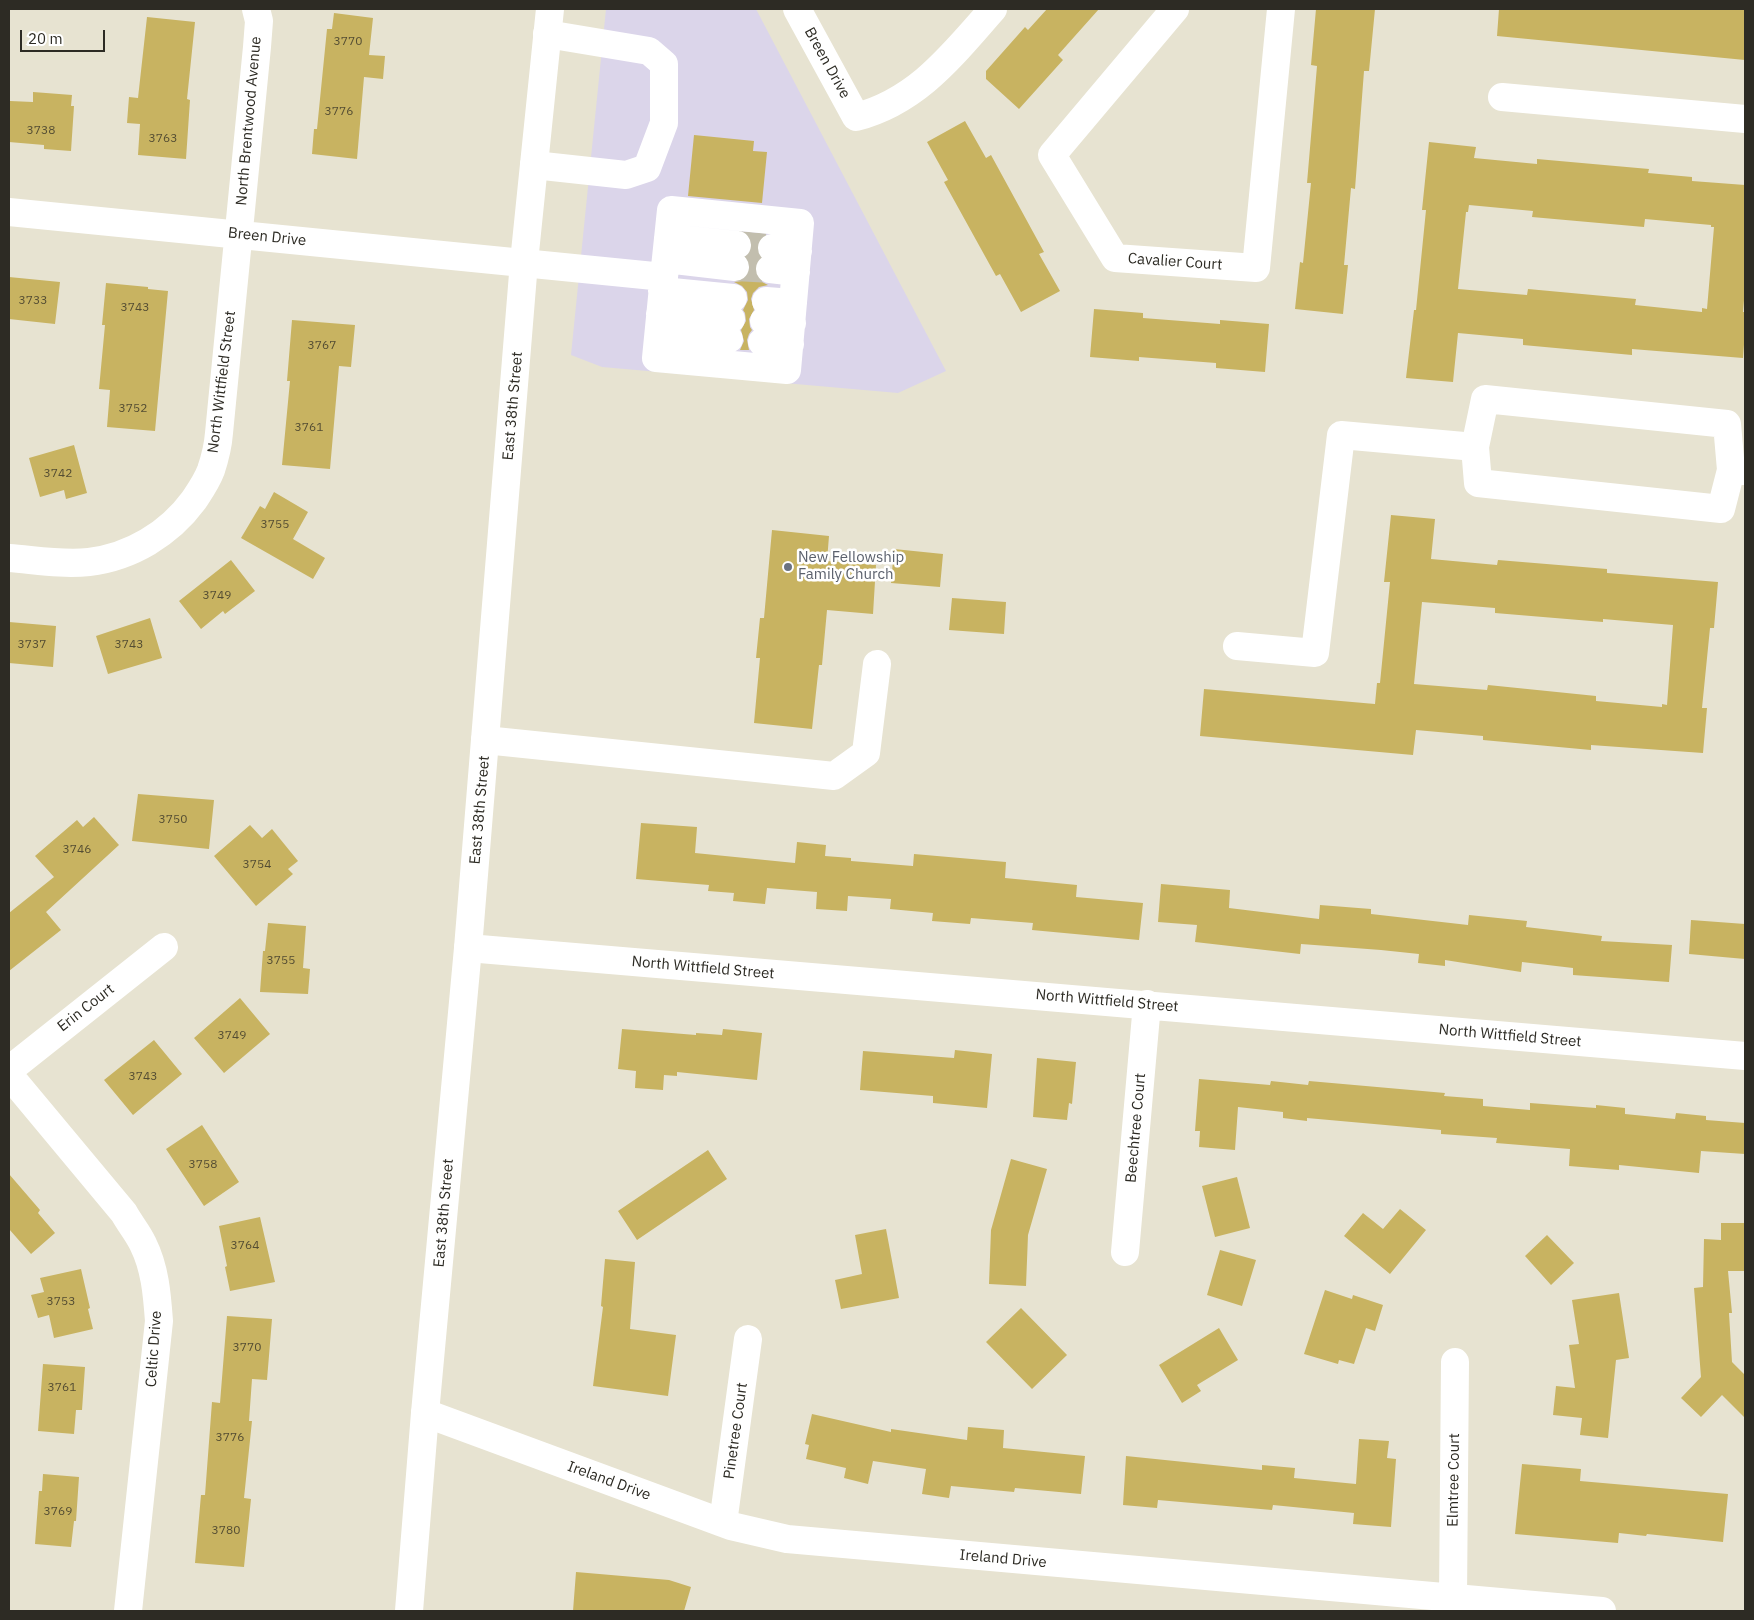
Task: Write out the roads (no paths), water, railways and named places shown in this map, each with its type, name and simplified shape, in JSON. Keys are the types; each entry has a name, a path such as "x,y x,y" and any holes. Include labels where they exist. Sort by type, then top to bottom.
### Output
{"street":[{"name":"North Brentwood Avenue","path":"238,234 258,48 259,21 256,9"},
{"name":"Breen Drive","path":"797,9 856,117 868,114 897,101 922,84 939,70 993,9"},
{"name":"Cavalier Court","path":"1175,9 1052,155 1115,258 1256,268 1281,9"},
{"name":"East 38th Street","path":"409,1611 425,1414 468,948 524,262 549,21"},
{"path":"534,165 626,175 646,168 664,123 664,64 648,51 549,21"},
{"path":"1502,97 1745,119"},
{"path":"671,210 800,223 784,260 792,324 787,370 656,358 663,285 671,210"},
{"name":"Breen Drive","path":"9,212 524,262 663,285"},
{"name":"North Wittfield Street","path":"9,558 74,563 100,561 113,557 138,548 172,526 182,516 197,495 210,472 217,447 238,234"},
{"path":"663,285 736,256"},
{"path":"663,285 731,319 663,285"},
{"path":"792,324 764,321 792,324"},
{"path":"1485,399 1727,424 1738,470 1721,508 1478,483 1475,447 1485,399"},
{"path":"1237,646 1315,653 1341,435 1475,447"},
{"path":"485,740 834,776 866,753 877,664"},
{"name":"Erin Court","path":"9,1070 164,947"},
{"name":"North Wittfield Street","path":"468,948 1745,1056"},
{"name":"Beechtree Court","path":"1125,1252 1147,1004"},
{"name":"Celtic Drive","path":"9,1075 124,1213 137,1232 147,1253 156,1286 158,1321 128,1611"},
{"name":"Pinetree Court","path":"723,1523 748,1339"},
{"name":"Elmtree Court","path":"1453,1598 1455,1362"},
{"name":"Ireland Drive","path":"425,1414 723,1523 787,1539 814,1543 1602,1611"}],"tunnel":[{"path":"737,245 772,248"},
{"path":"735,267 770,269"}],"place":[{"name":"New Fellowship Family Church","path":"788,567"}]}
